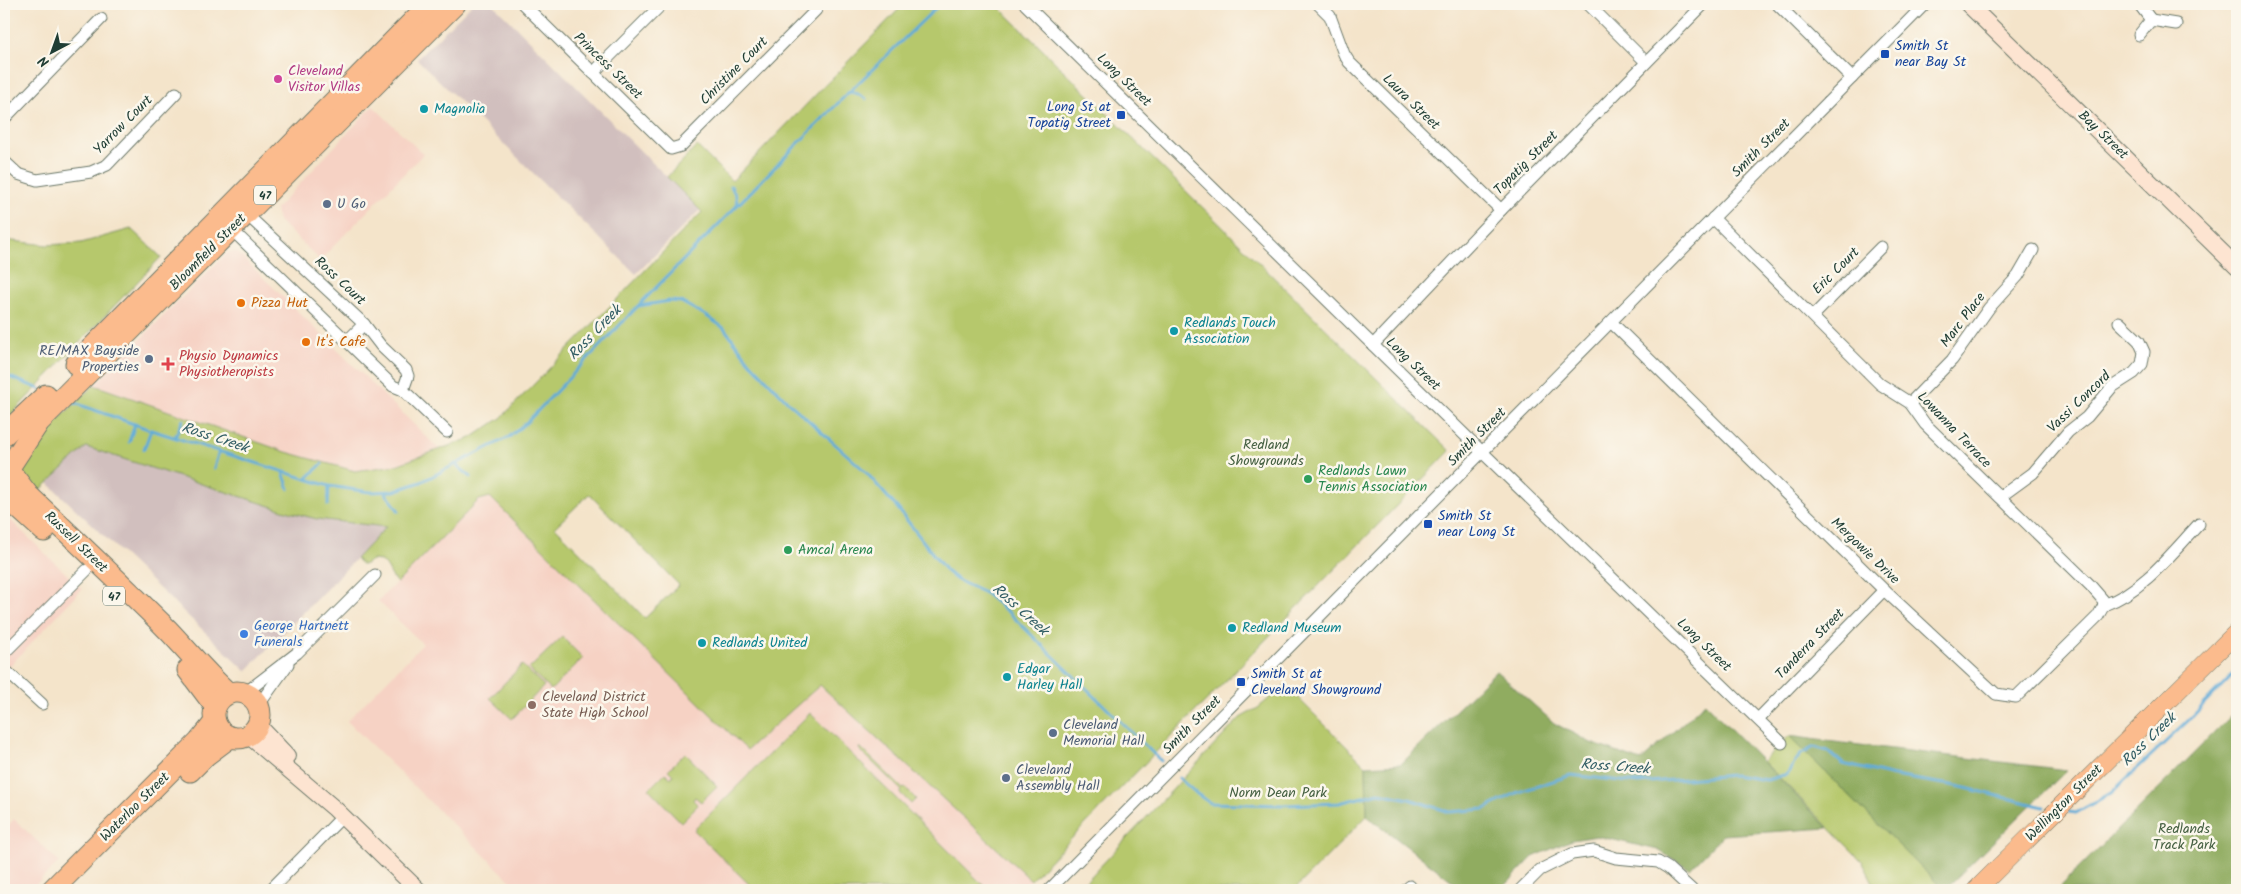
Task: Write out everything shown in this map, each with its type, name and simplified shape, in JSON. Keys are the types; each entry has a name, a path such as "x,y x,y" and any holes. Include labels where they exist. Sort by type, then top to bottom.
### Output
{"highway":[{"name":"Bloomfield Street","path":"233,216 430,4"},
{"name":"Bloomfield Street","path":"4,435 45,407 233,216 455,4"},
{"name":"Bloomfield Street","path":"7,467 40,422 45,407"},
{"name":"Russell Street","path":"7,467 28,495 191,654 237,714"},
{"name":"Russell Street","path":"4,495 87,570 237,714"},
{"name":"Waterloo Street","path":"52,890 199,742 237,714"},
{"name":"Waterloo Street","path":"72,890 206,755 237,714"}],"main road":[{"name":"Wellington Street","path":"1976,890 2237,632"}],"street":[{"name":"Princess Street","path":"523,4 671,149"},
{"path":"593,72 662,4"},
{"name":"Long Street","path":"1025,4 1372,345 1782,743"},
{"name":"Laura Street","path":"1318,4 1330,16 1344,54 1349,62 1501,210"},
{"path":"1588,4 1646,62"},
{"name":"Topatig Street","path":"1372,345 1501,210 1704,4"},
{"path":"1777,4 1852,78"},
{"name":"Smith Street","path":"1049,890 1483,453 1924,4"},
{"name":"Bay Street","path":"1968,4 2237,267"},
{"path":"2139,4 2151,20 2176,24"},
{"name":"Christine Court","path":"671,149 681,146 816,10"},
{"path":"4,119 100,19"},
{"path":"2139,35 2151,20"},
{"name":"Yarrow Court","path":"4,161 18,174 37,180 91,172 108,165 176,93"},
{"name":"Ross Court","path":"233,216 364,324 381,346 406,370 408,376 403,390"},
{"path":"233,216 347,341 393,386 403,390 447,432"},
{"name":"Lowanna Terrace","path":"1713,218 1880,384 1910,403 1925,424 2090,585 2104,605"},
{"name":"Eric Court","path":"1813,316 1881,247"},
{"name":"Marc Place","path":"1910,403 1952,360 1989,308 2018,276 2033,250"},
{"name":"Mergowie Drive","path":"1611,322 1884,590 1996,694 2016,697 2098,616 2104,605"},
{"name":"Vassi Concord","path":"2000,497 2032,474 2068,432 2088,417 2112,387 2134,373 2142,364 2144,352 2139,341 2120,322"},
{"path":"347,341 364,324"},
{"path":"2104,605 2124,596 2152,574 2199,524"},
{"path":"4,653 87,570"},
{"name":"Waterloo Street","path":"237,714 375,575"},
{"name":"Tanderra Street","path":"1758,719 1884,590"},
{"name":"Waterloo Street","path":"237,714 296,653"},
{"path":"4,669 42,704"},
{"name":"Russell Street","path":"237,714 418,890"},
{"path":"270,890 339,813"},
{"path":"1520,890 1540,870 1572,854 1594,851 1616,858 1658,862 1668,868 1692,890"}],"shaded area":[{"path":"472,4 493,4 700,210 636,274 417,59"},
{"path":"373,106 423,154 320,260 278,220 276,209"},
{"path":"228,252 237,252 439,449 396,465 355,471 286,452 94,385"},
{"path":"86,447 286,511 317,519 387,527 246,671 48,483"},
{"name":"Cleveland District State High School","path":"490,497 747,749 819,685 1031,880 1021,890 520,890 347,721 423,644 378,601 479,500"},
{"path":"4,514 82,589 4,672"},
{"path":"14,819 59,862 30,890 4,890 4,822 8,826"}],"green space":[{"name":"Redland Showgrounds","path":"904,4 996,4 1450,451 1031,880 820,685 747,750 490,497 479,500 397,583 381,561 372,560 363,565 356,559 386,527 317,519 286,511 86,447 37,493 23,475 22,465 25,452 94,385 286,452 355,471 396,465 471,438 501,418 702,212 667,177 697,146 732,181","holes":["589,494 679,585 645,618 555,527"]},
{"path":"131,229 161,257 4,422 4,240 47,245 81,243"},
{"path":"562,637 583,658 551,690 529,669"},
{"path":"522,665 544,686 512,719 490,698"},
{"path":"1496,671 1554,723 1591,743 1641,761 1705,703 1828,828 1723,835 1690,869 1658,850 1597,836 1572,840 1533,857 1501,890 1464,890 1367,816 1366,766 1401,764"},
{"name":"Norm Dean Park","path":"1285,685 1366,766 1367,816 1294,890 1078,890 1240,718 1258,708"},
{"name":"Redlands Track Park","path":"2237,710 2237,890 2057,890"},
{"path":"810,713 986,890 755,890 694,830"},
{"path":"1789,736 1944,890 1877,890 1862,861 1763,761"},
{"path":"1789,736 1818,740 2067,770 1944,890"},
{"path":"860,747 903,789 905,788 916,799 911,804 900,793 902,791 859,749"},
{"path":"685,753 717,786 701,802 695,797 693,800 698,805 681,822 649,789 665,773 671,778 673,775 668,770"}],"waterway":[{"name":"Ross Creek","path":"69,401 151,430 329,486 370,492 394,491 421,482 509,437 528,421 638,306 849,92 940,4"},
{"path":"849,92 856,93 866,99"},
{"path":"731,186 736,196 737,205"},
{"name":"Ross Creek","path":"638,306 670,301 681,302 724,328 750,362 788,402 864,470 899,510 946,571 957,580 985,593 1008,612 1161,761"},
{"name":"Ross Creek","path":"4,375 40,389"},
{"path":"175,437 183,420"},
{"path":"129,442 135,424"},
{"path":"144,449 151,430"},
{"path":"214,468 219,451"},
{"path":"306,479 322,464"},
{"path":"455,464 471,477"},
{"path":"283,472 289,489"},
{"path":"328,505 329,486"},
{"path":"385,492 399,511"},
{"name":"Ross Creek","path":"2069,812 2076,813 2111,793 2190,719 2237,670"},
{"name":"Ross Creek","path":"1179,778 1210,803 1283,805 1339,803 1379,793 1409,799 1450,812 1485,809 1516,793 1571,775 1638,783 1733,775 1767,780 1787,774 1800,755 1814,747 1828,751 1843,764 1894,776 1957,786 2044,807"}],"place":[{"name":"Smith St near Bay St","path":"1885,54"},
{"name":"Cleveland Visitor Villas","path":"278,79"},
{"name":"Magnolia","path":"424,109"},
{"name":"Long St at Topatig Street","path":"1121,115"},
{"name":"U Go","path":"327,204"},
{"name":"Pizza Hut","path":"241,303"},
{"name":"Redlands Touch Association","path":"1174,331"},
{"name":"It's Cafe","path":"306,342"},
{"name":"RE/MAX Bayside Properties","path":"149,359"},
{"name":"Physio Dynamics Physiotheropists","path":"168,364"},
{"name":"Redlands Lawn Tennis Association","path":"1308,479"},
{"name":"Smith St near Long St","path":"1428,524"},
{"name":"Amcal Arena","path":"788,550"},
{"name":"Redland Museum","path":"1232,628"},
{"name":"George Hartnett Funerals","path":"244,634"},
{"name":"Redlands United","path":"702,643"},
{"name":"Edgar Harley Hall","path":"1007,677"},
{"name":"Smith St at Cleveland Showground","path":"1241,682"},
{"name":"Cleveland District State High School","path":"532,705"},
{"name":"Cleveland Memorial Hall","path":"1053,733"},
{"name":"Cleveland Assembly Hall","path":"1006,778"}]}
